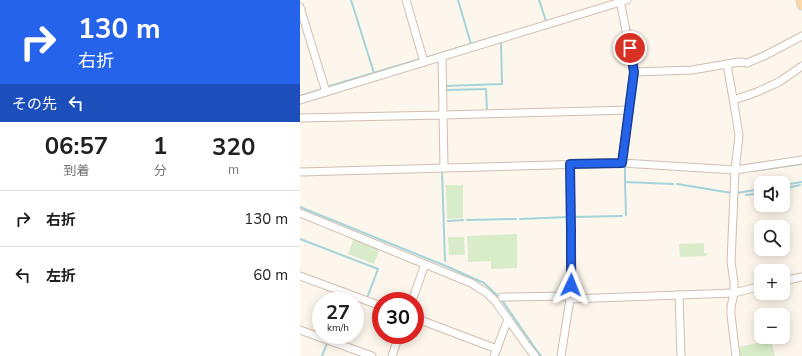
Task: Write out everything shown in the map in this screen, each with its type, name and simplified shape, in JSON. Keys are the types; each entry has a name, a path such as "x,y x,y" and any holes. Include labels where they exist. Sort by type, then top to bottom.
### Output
{"main road":[{"path":"801,0 802,5"}],"street":[{"path":"406,0 424,62"},
{"path":"300,100 623,1 634,72 622,163"},
{"path":"300,7 326,92"},
{"path":"634,72 692,70 739,62 747,63 764,56 802,36"},
{"path":"442,57 444,168"},
{"path":"727,64 739,136 735,170 731,262 734,282 731,315 736,356"},
{"path":"734,100 779,82 802,66"},
{"path":"300,118 443,116 629,110"},
{"path":"300,172 622,163 735,170 802,160"},
{"path":"561,356 570,297 572,266 570,164"},
{"path":"300,213 472,283 487,293 500,307 535,356"},
{"path":"415,292 425,264"},
{"path":"300,276 372,303"},
{"path":"790,280 802,277"},
{"path":"502,297 734,293 754,288"},
{"path":"679,295 682,356"},
{"path":"424,322 495,353 508,319"},
{"path":"300,330 372,356"},
{"path":"392,356 396,344"}],"green space":[{"path":"446,185 463,185 463,218 447,219"},
{"path":"517,234 517,268 491,269 491,261 468,262 467,236"},
{"path":"448,237 464,237 465,255 449,255"},
{"path":"354,238 380,248 374,264 348,254"},
{"path":"704,243 704,253 707,253 707,256 680,257 679,244"},
{"path":"754,344 772,344 775,356 740,356 739,347"}],"waterway":[{"path":"351,0 374,73"},
{"path":"458,0 471,44"},
{"path":"539,0 546,21"},
{"path":"428,57 500,35"},
{"path":"446,86 502,84 501,42"},
{"path":"330,86 417,60"},
{"path":"447,90 486,89 487,111 485,111"},
{"path":"300,96 319,90"},
{"path":"753,171 802,164"},
{"path":"625,167 625,182 673,184"},
{"path":"442,171 445,261"},
{"path":"625,182 626,215"},
{"path":"790,184 802,182"},
{"path":"677,184 732,193"},
{"path":"790,187 800,185"},
{"path":"737,193 754,190"},
{"path":"746,195 754,194"},
{"path":"300,207 446,266 484,283 501,299 541,356"},
{"path":"574,217 622,216"},
{"path":"520,219 568,217"},
{"path":"467,220 516,219"},
{"path":"448,221 463,220"},
{"path":"300,239 378,269 367,298 369,298"},
{"path":"322,356 327,344"}],"route":[{"path":"571,285 570,164 622,163 634,72 630,48"}]}
